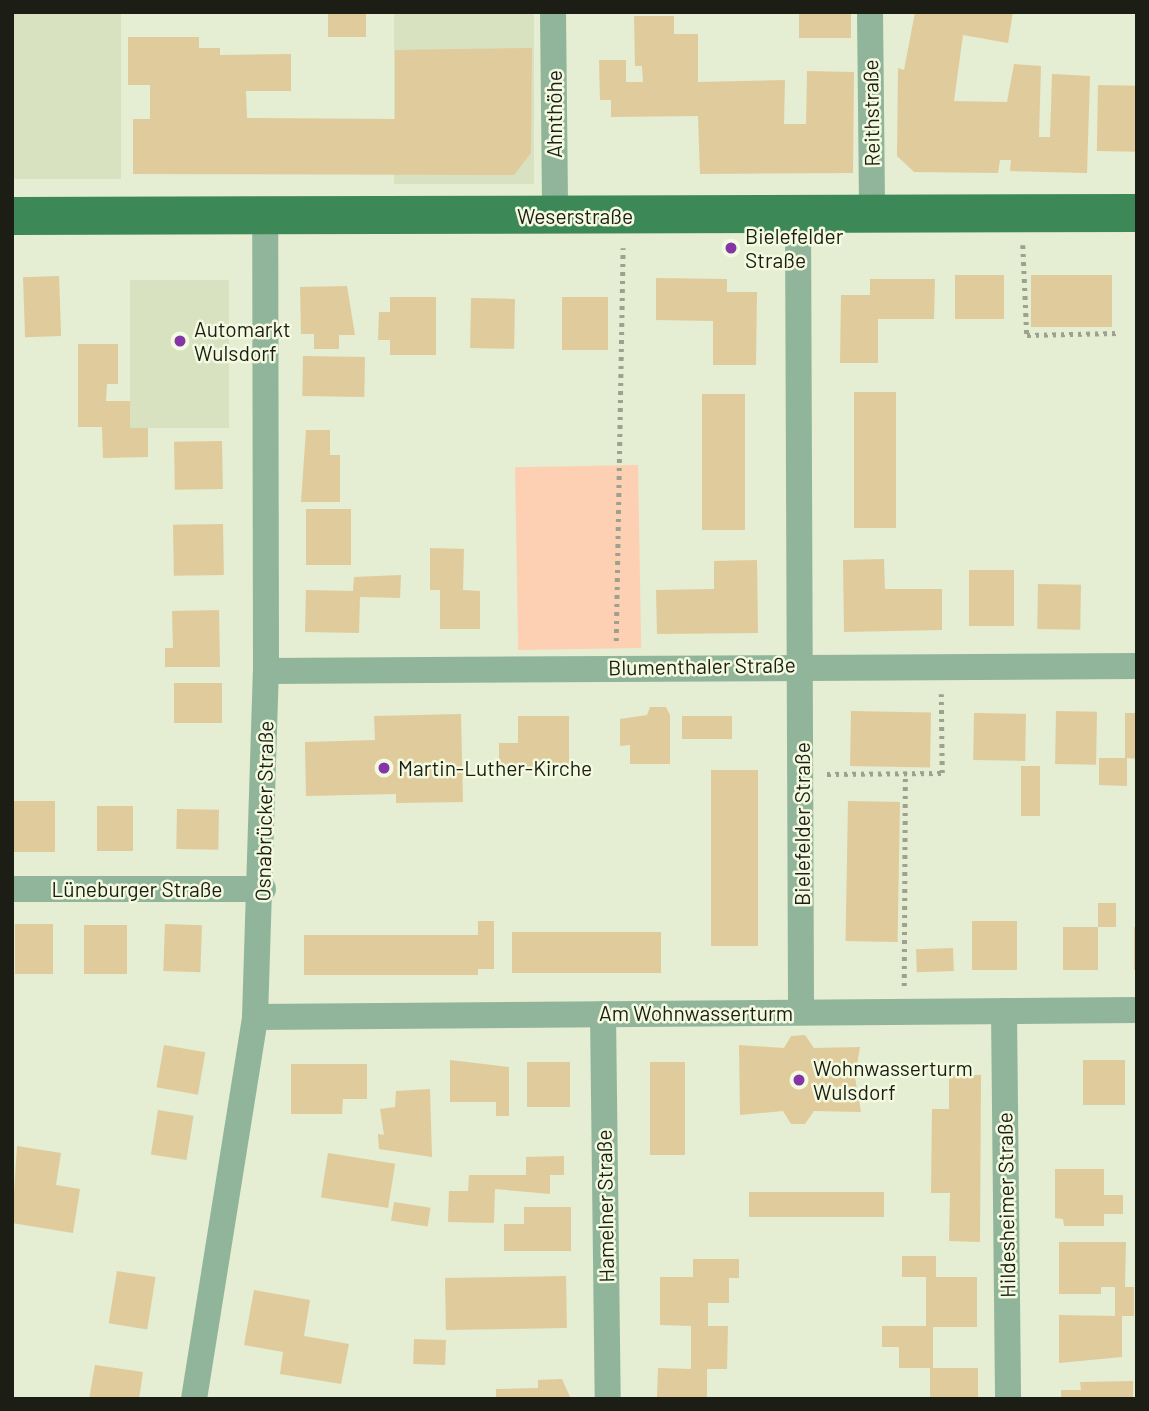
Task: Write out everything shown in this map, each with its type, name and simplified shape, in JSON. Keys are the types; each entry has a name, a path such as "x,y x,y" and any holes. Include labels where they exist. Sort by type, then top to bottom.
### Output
{"main road":[{"name":"Weserstraße","path":"12,216 1137,213"}],"street":[{"name":"Ahnthöhe","path":"553,12 555,216"},
{"name":"Reithstraße","path":"870,12 872,214"},
{"name":"Bielefelder Straße","path":"798,216 802,1013"},
{"name":"Osnabrücker Straße","path":"194,1399 255,1017 263,889 266,671 265,217"},
{"name":"Blumenthaler Straße","path":"266,671 802,664 1137,666"},
{"name":"Lüneburger Straße","path":"12,889 263,889"},
{"name":"Am Wohnwasserturm","path":"255,1017 1137,1010"},
{"name":"Hildesheimer Straße","path":"1004,1011 1008,1399"},
{"name":"Hamelner Straße","path":"603,1014 608,1399"}],"path":[{"path":"1022,214 1027,335 1118,333"},
{"path":"615,667 624,216"},
{"path":"802,774 942,773 940,665"},
{"path":"904,1012 905,773"}],"shaded area":[{"path":"12,12 121,12 121,179 12,179"},
{"path":"394,12 534,12 534,184 394,184"},
{"name":"Automarkt Wulsdorf","path":"130,280 229,280 229,428 130,428"},
{"path":"638,465 641,648 518,650 515,467"}],"building":[{"path":"328,12 366,12 366,37 328,37"},
{"path":"799,12 851,12 851,38 799,38"},
{"path":"915,12 1013,12 1008,43 963,35 954,101 1007,102 1014,64 1041,66 1039,137 1050,137 1052,74 1090,76 1087,173 1010,171 1011,160 1000,160 998,173 914,172 897,156 898,68 904,70"},
{"path":"634,16 674,16 674,34 698,34 698,82 785,80 784,124 806,124 807,71 854,72 853,173 700,174 698,116 611,117 611,100 600,100 599,60 626,60 626,82 643,82 642,66 635,66"},
{"path":"128,37 199,37 199,48 220,48 220,55 291,54 291,91 246,91 247,118 395,119 395,50 532,48 531,153 514,175 133,174 133,119 150,119 150,85 128,85"},
{"path":"1098,85 1137,86 1136,152 1097,151"},
{"path":"955,275 1004,275 1004,319 955,319"},
{"path":"1031,275 1112,275 1112,327 1031,327"},
{"path":"59,276 61,336 25,337 23,277"},
{"path":"656,278 727,279 727,292 757,292 756,365 713,365 713,321 656,320"},
{"path":"870,279 935,279 934,319 878,319 878,363 840,363 841,295 870,295"},
{"path":"347,286 355,335 339,335 339,349 314,349 314,334 301,334 300,287"},
{"path":"390,297 436,297 436,355 390,355 390,340 378,340 379,312 390,312"},
{"path":"562,297 608,297 608,350 562,350"},
{"path":"471,298 515,299 514,349 470,348"},
{"path":"78,344 118,344 118,384 107,384 106,401 130,401 130,428 148,428 148,457 103,458 102,427 78,427"},
{"path":"303,356 365,357 364,397 302,396"},
{"path":"854,392 896,392 896,528 854,528"},
{"path":"702,394 745,394 745,530 702,530"},
{"path":"306,430 330,430 330,455 340,455 340,502 301,502"},
{"path":"222,441 223,489 175,490 174,442"},
{"path":"306,509 351,509 351,565 306,565"},
{"path":"223,524 224,575 174,576 173,525"},
{"path":"430,548 464,549 463,590 480,591 480,629 440,629 440,590 430,590"},
{"path":"884,559 885,589 942,589 942,630 844,632 843,560"},
{"path":"757,560 758,633 657,634 656,590 714,589 714,561"},
{"path":"969,570 1014,570 1014,626 969,626"},
{"path":"401,575 400,598 360,597 359,633 305,632 306,590 353,591 354,577"},
{"path":"1038,584 1081,585 1080,630 1037,629"},
{"path":"219,610 220,667 165,667 165,648 173,648 172,611"},
{"path":"174,683 222,683 222,723 174,723"},
{"path":"650,707 666,707 670,715 670,764 630,764 630,745 620,746 620,719 647,715"},
{"path":"851,711 931,712 930,767 850,766"},
{"path":"1056,711 1097,712 1096,765 1055,764"},
{"path":"974,713 1026,714 1025,761 973,760"},
{"path":"1125,713 1137,713 1137,759 1127,758 1127,786 1099,785 1099,758 1125,758"},
{"name":"Martin-Luther-Kirche","path":"461,714 463,802 396,803 396,794 306,796 305,742 375,740 374,716"},
{"path":"518,716 569,716 569,767 499,767 499,743 518,743"},
{"path":"682,716 732,716 732,739 682,739"},
{"path":"1021,766 1040,766 1040,816 1021,816"},
{"path":"711,770 758,770 758,946 711,946"},
{"path":"12,801 55,801 55,852 12,852"},
{"path":"848,801 900,802 898,942 846,941"},
{"path":"97,806 133,806 133,851 97,851"},
{"path":"177,809 219,810 218,850 176,849"},
{"path":"1098,903 1116,903 1116,927 1098,927"},
{"path":"478,921 494,921 494,969 478,969 478,975 304,975 304,935 478,935"},
{"path":"972,921 1017,921 1017,970 972,970"},
{"path":"15,924 53,924 53,974 15,974"},
{"path":"165,924 202,925 200,972 163,971"},
{"path":"84,925 127,925 127,974 84,974"},
{"path":"1063,927 1098,927 1098,970 1063,970"},
{"path":"1134,927 1137,927 1137,970 1134,970"},
{"path":"512,932 661,932 661,973 512,973"},
{"path":"953,948 954,971 917,972 916,949"},
{"name":"Wohnwasserturm Wulsdorf","path":"805,1035 814,1048 860,1047 855,1077 861,1112 814,1111 805,1124 791,1124 783,1111 740,1115 739,1045 784,1048 791,1036"},
{"path":"164,1045 205,1052 198,1095 157,1087"},
{"path":"450,1060 509,1067 509,1116 496,1116 496,1102 450,1102"},
{"path":"1083,1060 1125,1060 1125,1105 1083,1105"},
{"path":"527,1062 570,1062 570,1107 527,1107"},
{"path":"650,1062 685,1062 685,1155 650,1155"},
{"path":"291,1064 367,1064 367,1099 343,1099 342,1114 291,1114"},
{"path":"949,1075 981,1075 980,1242 949,1241 950,1193 931,1193 932,1109 949,1109"},
{"path":"430,1089 432,1157 379,1149 378,1134 384,1135 380,1109 395,1107 396,1091"},
{"path":"158,1110 194,1116 187,1160 151,1154"},
{"path":"17,1146 61,1153 56,1185 80,1189 73,1233 12,1223"},
{"path":"328,1153 395,1164 388,1208 321,1197"},
{"path":"564,1156 564,1175 550,1175 550,1194 495,1189 494,1223 448,1222 449,1191 468,1191 469,1175 526,1175 526,1157"},
{"path":"1055,1169 1104,1169 1104,1195 1123,1195 1123,1214 1104,1214 1104,1226 1064,1226 1063,1219 1055,1218"},
{"path":"749,1192 884,1192 884,1217 749,1217"},
{"path":"394,1202 431,1208 428,1227 391,1221"},
{"path":"524,1207 571,1207 571,1251 504,1251 504,1224 524,1224"},
{"path":"1059,1242 1126,1242 1125,1287 1134,1287 1134,1316 1122,1316 1122,1357 1059,1363 1059,1315 1115,1316 1115,1287 1101,1287 1101,1294 1059,1294"},
{"path":"902,1256 936,1256 936,1277 977,1277 977,1327 933,1327 933,1368 978,1368 978,1399 930,1399 930,1368 899,1368 899,1347 882,1347 882,1326 926,1326 926,1277 902,1277"},
{"path":"693,1259 739,1259 739,1278 729,1278 729,1303 708,1303 708,1326 728,1326 727,1369 707,1369 707,1399 657,1399 658,1368 691,1369 691,1326 660,1325 660,1277 693,1277"},
{"path":"117,1271 156,1277 147,1329 109,1323"},
{"path":"566,1276 567,1328 446,1330 445,1278"},
{"path":"254,1290 310,1300 304,1336 349,1344 341,1384 280,1374 283,1352 244,1345"},
{"path":"414,1339 446,1340 445,1365 413,1364"},
{"path":"95,1365 143,1372 139,1399 89,1399"},
{"path":"562,1379 571,1399 496,1399 496,1389 538,1388 538,1380"},
{"path":"1133,1381 1133,1399 1061,1399 1061,1390 1081,1390 1080,1382"}],"place":[{"name":"Bielefelder Straße","path":"731,248"},
{"name":"Automarkt Wulsdorf","path":"180,341"},
{"name":"Martin-Luther-Kirche","path":"384,768"},
{"name":"Wohnwasserturm Wulsdorf","path":"799,1080"}]}
